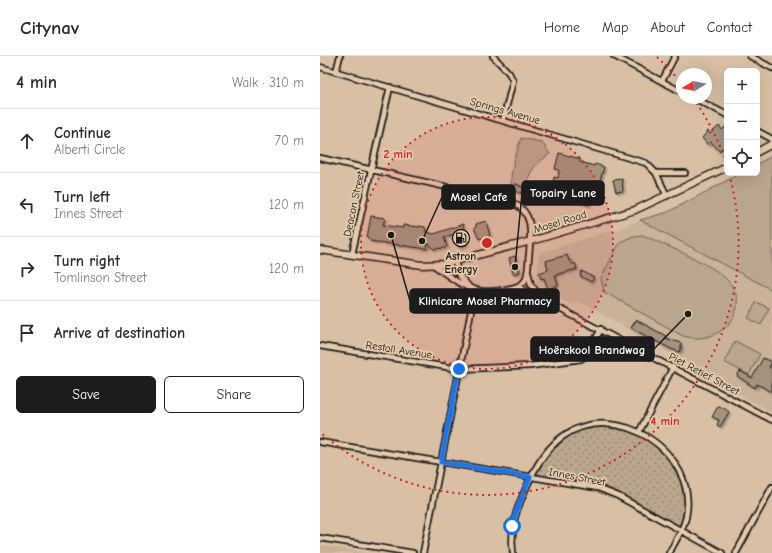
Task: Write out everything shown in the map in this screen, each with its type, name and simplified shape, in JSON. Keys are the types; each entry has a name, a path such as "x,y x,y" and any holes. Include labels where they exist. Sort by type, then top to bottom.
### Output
{"street":[{"path":"336,72 340,56"},
{"path":"493,56 509,73 513,82 503,120"},
{"path":"614,56 676,89"},
{"path":"662,81 675,56"},
{"path":"750,56 772,68"},
{"name":"Springs Avenue","path":"320,67 646,163 656,173 667,196"},
{"name":"Deacon Street","path":"352,254 390,87"},
{"path":"706,104 724,113"},
{"path":"760,133 772,139"},
{"path":"760,150 772,144"},
{"name":"Piet Retief Street","path":"320,158 515,204 525,212 531,230 528,270 525,280 518,287 601,329 772,420"},
{"name":"Mosel Road","path":"320,250 435,266 531,242 635,210 724,168"},
{"path":"656,173 685,173"},
{"path":"455,261 458,274 473,290"},
{"path":"435,266 473,290 488,292 518,287"},
{"name":"Piet Retief Street","path":"528,270 531,285 543,299"},
{"path":"423,553 473,290"},
{"name":"Restall Avenue","path":"320,346 459,369 530,366 577,361 587,355 601,329"},
{"path":"639,432 673,367"},
{"path":"514,553 513,519 530,477 541,459 550,448 563,437 575,430 586,426 606,424 639,432 659,445 679,470 686,499 686,517 681,531 669,553"},
{"name":"Innes Street","path":"320,442 604,490 722,553"},
{"path":"736,553 772,486"},
{"path":"320,538 413,553"}],"shaded area":[{"path":"521,138 542,142 550,154 539,162 529,176 528,196 524,191 525,188 515,183 512,188 511,182 511,176"},
{"path":"772,156 772,290 640,220 668,212 735,176 760,176 760,162"},
{"path":"640,220 772,290 772,412 715,381 713,374 700,370 588,306 577,302 572,305 536,285 539,253 609,231 614,231"},
{"path":"643,235 697,260 717,271 724,277 733,288 737,300 736,312 730,322 722,330 710,336 697,338 683,336 604,292 601,278 620,242 633,236"},
{"path":"756,302 769,308 761,325 748,318"},
{"path":"735,341 760,354 749,375 724,362"},
{"path":"585,425 630,427 651,437 681,476 688,498 684,532 607,489 532,476 555,446"},
{"path":"320,545 361,552 367,553 320,553"}],"building":[{"path":"719,126 722,130 724,128 724,150 722,148 719,151 711,142 708,145 702,138 708,131 710,134"},
{"path":"559,153 580,159 580,162 604,167 600,181 603,184 600,192 598,192 597,195 592,194 589,205 570,199 575,189 553,182 554,177 558,178 559,170 555,169"},
{"path":"622,179 623,191 616,192 613,180"},
{"path":"515,184 524,188 521,194 512,189"},
{"path":"371,216 385,218 383,225 403,228 403,225 425,227 426,232 434,234 463,224 467,244 459,247 456,234 444,237 447,246 445,248 433,249 428,243 427,249 370,241 367,237"},
{"path":"486,221 490,236 479,239 474,228 476,227 476,224"},
{"path":"567,255 572,264 575,263 577,269 555,275 558,285 548,289 544,278 541,279 539,273 548,270 546,261"},
{"path":"515,256 520,272 513,274 509,258"},
{"path":"582,271 594,278 591,282 580,276"},
{"path":"636,320 666,336 665,338 681,343 681,350 679,352 671,349 631,328"},
{"path":"763,358 772,362 769,367 772,369 772,392 757,384 755,388 737,376 740,371 752,378"},
{"path":"718,406 729,412 720,427 717,425 719,420 712,417"}],"place":[{"name":"Klinicare Mosel Pharmacy","path":"391,235"},
{"name":"Astron Energy","path":"461,238"},
{"name":"Mosel Cafe","path":"422,241"},
{"name":"Topairy Lane","path":"515,267"},
{"name":"Hoërskool Brandwag","path":"688,314"}],"route":[{"path":"459,369 441,462 530,477 513,519 512,526"}]}
